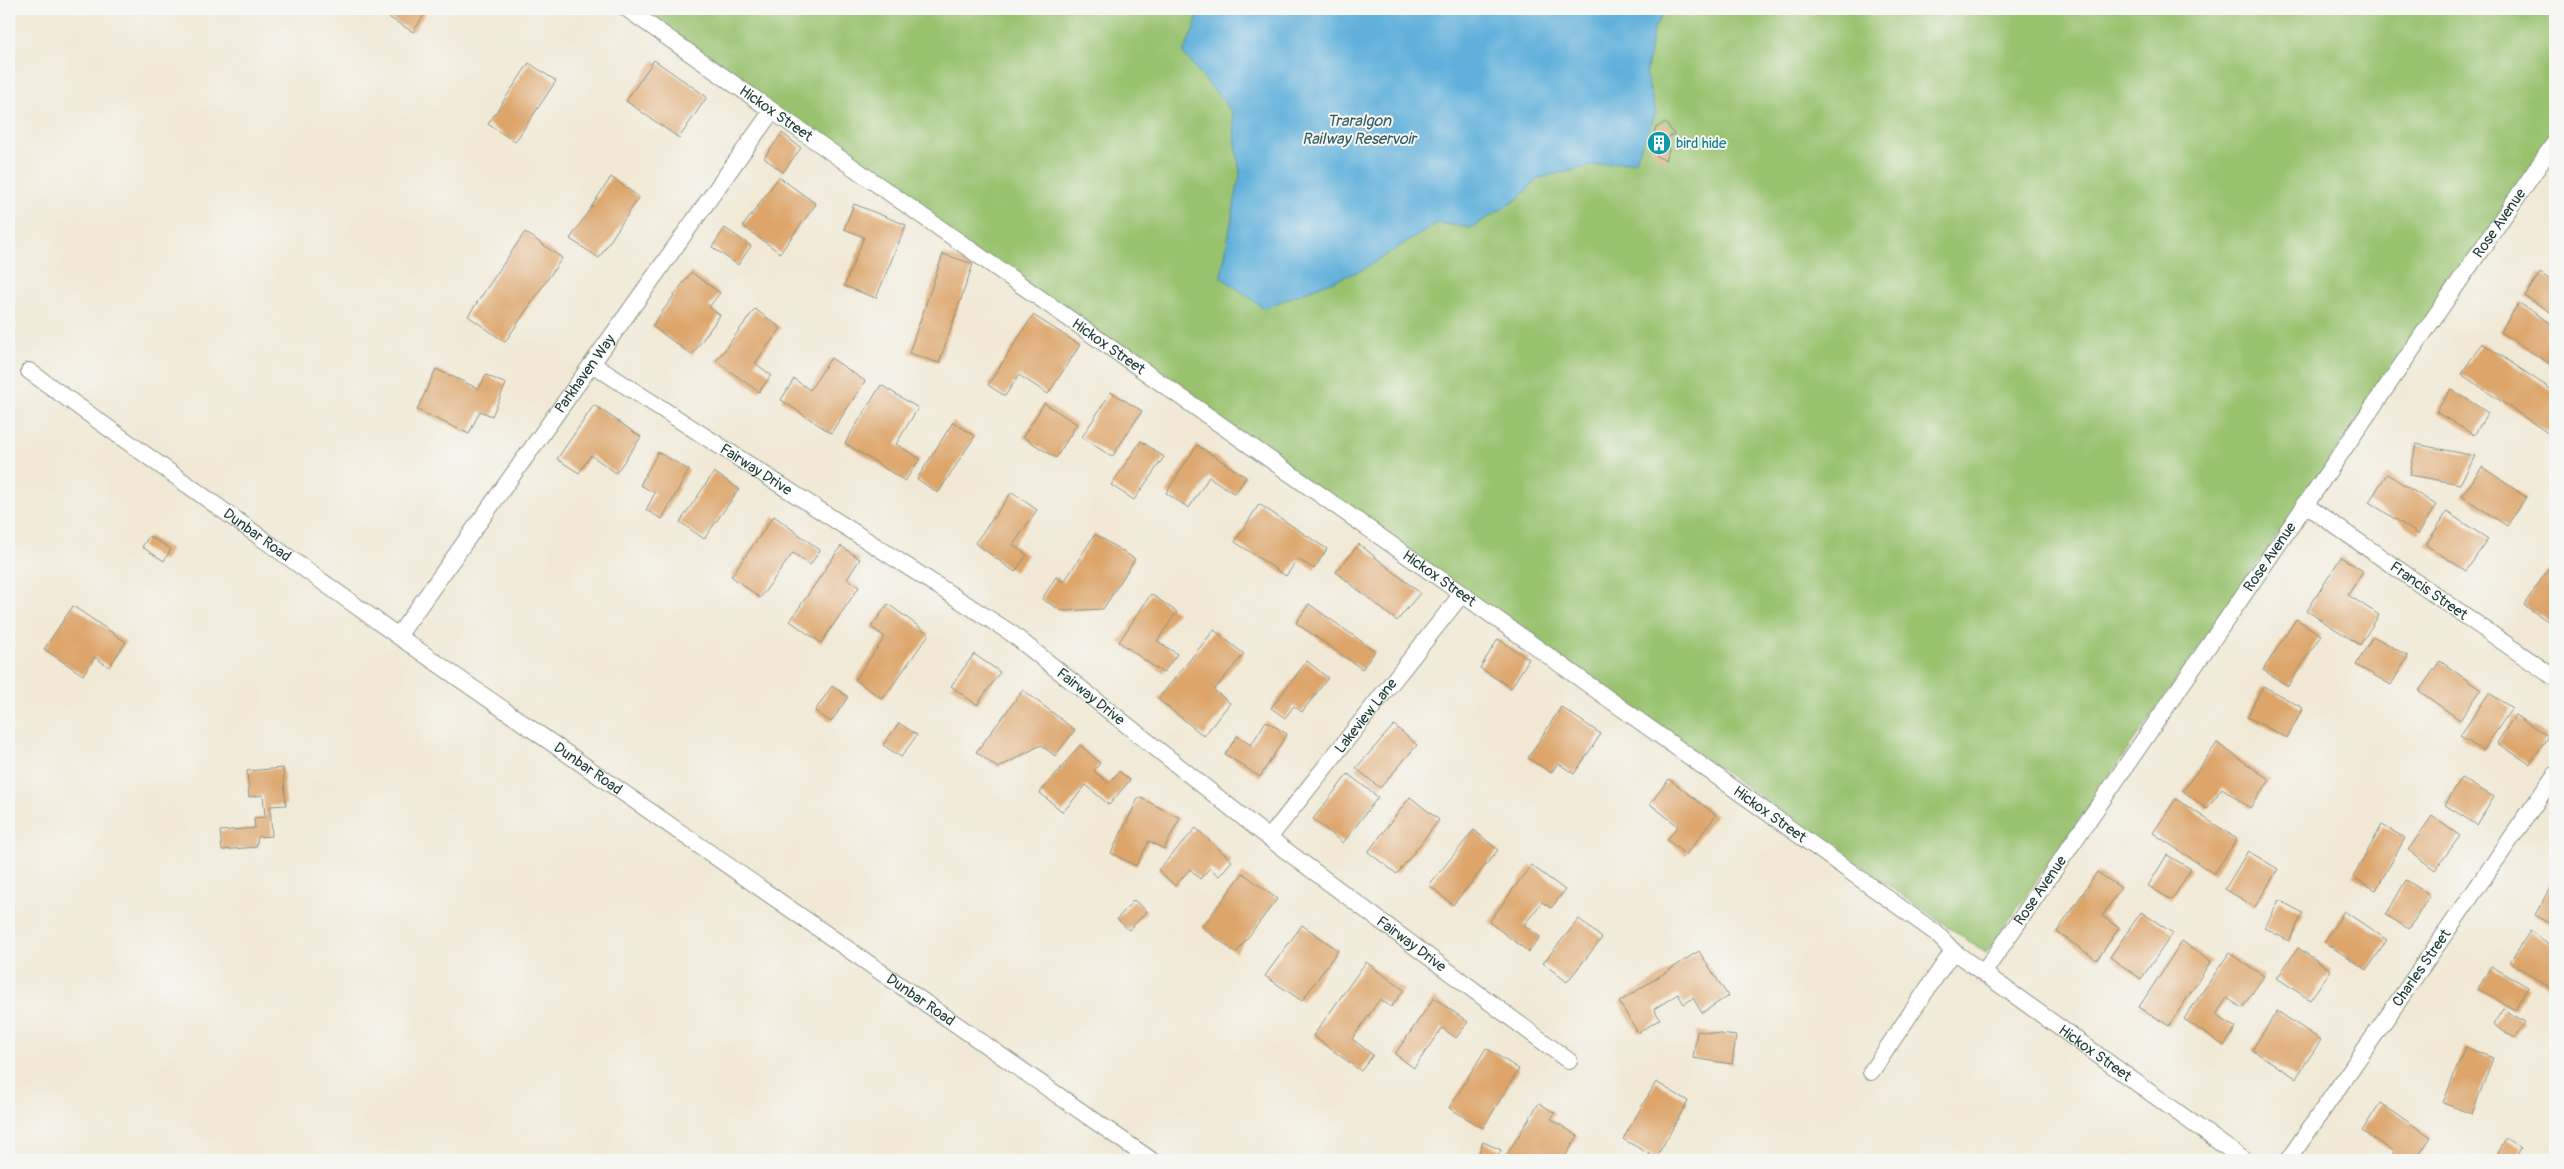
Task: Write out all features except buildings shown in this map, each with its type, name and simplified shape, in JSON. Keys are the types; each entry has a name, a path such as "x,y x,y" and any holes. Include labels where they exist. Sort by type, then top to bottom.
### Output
{"street":[{"name":"Hickox Street","path":"627,9 1462,594 1936,933 1953,951 2244,1160"},
{"name":"Parkhaven Way","path":"398,636 772,111"},
{"name":"Rose Avenue","path":"1984,972 2304,504 2555,142"},
{"name":"Fairway Drive","path":"592,364 1011,633 1269,838 1569,1060"},
{"name":"Dunbar Road","path":"29,371 398,636 1151,1160"},
{"name":"Francis Street","path":"2304,504 2555,678"},
{"name":"Lakeview Lane","path":"1269,838 1462,594"},
{"name":"Charles Street","path":"2288,1160 2555,776"},
{"path":"1871,1072 1953,951"}],"green space":[{"path":"638,9 2555,9 2555,137 1986,953 1041,299"}],"water":[{"name":"Traralgon Railway Reservoir","path":"1198,9 1666,9 1653,31 1646,76 1656,113 1635,161 1597,165 1539,178 1518,199 1471,228 1438,223 1362,270 1264,308 1221,277 1240,174 1232,112 1183,53 1195,27"}],"place":[{"name":"bird hide","path":"1659,143"}]}
